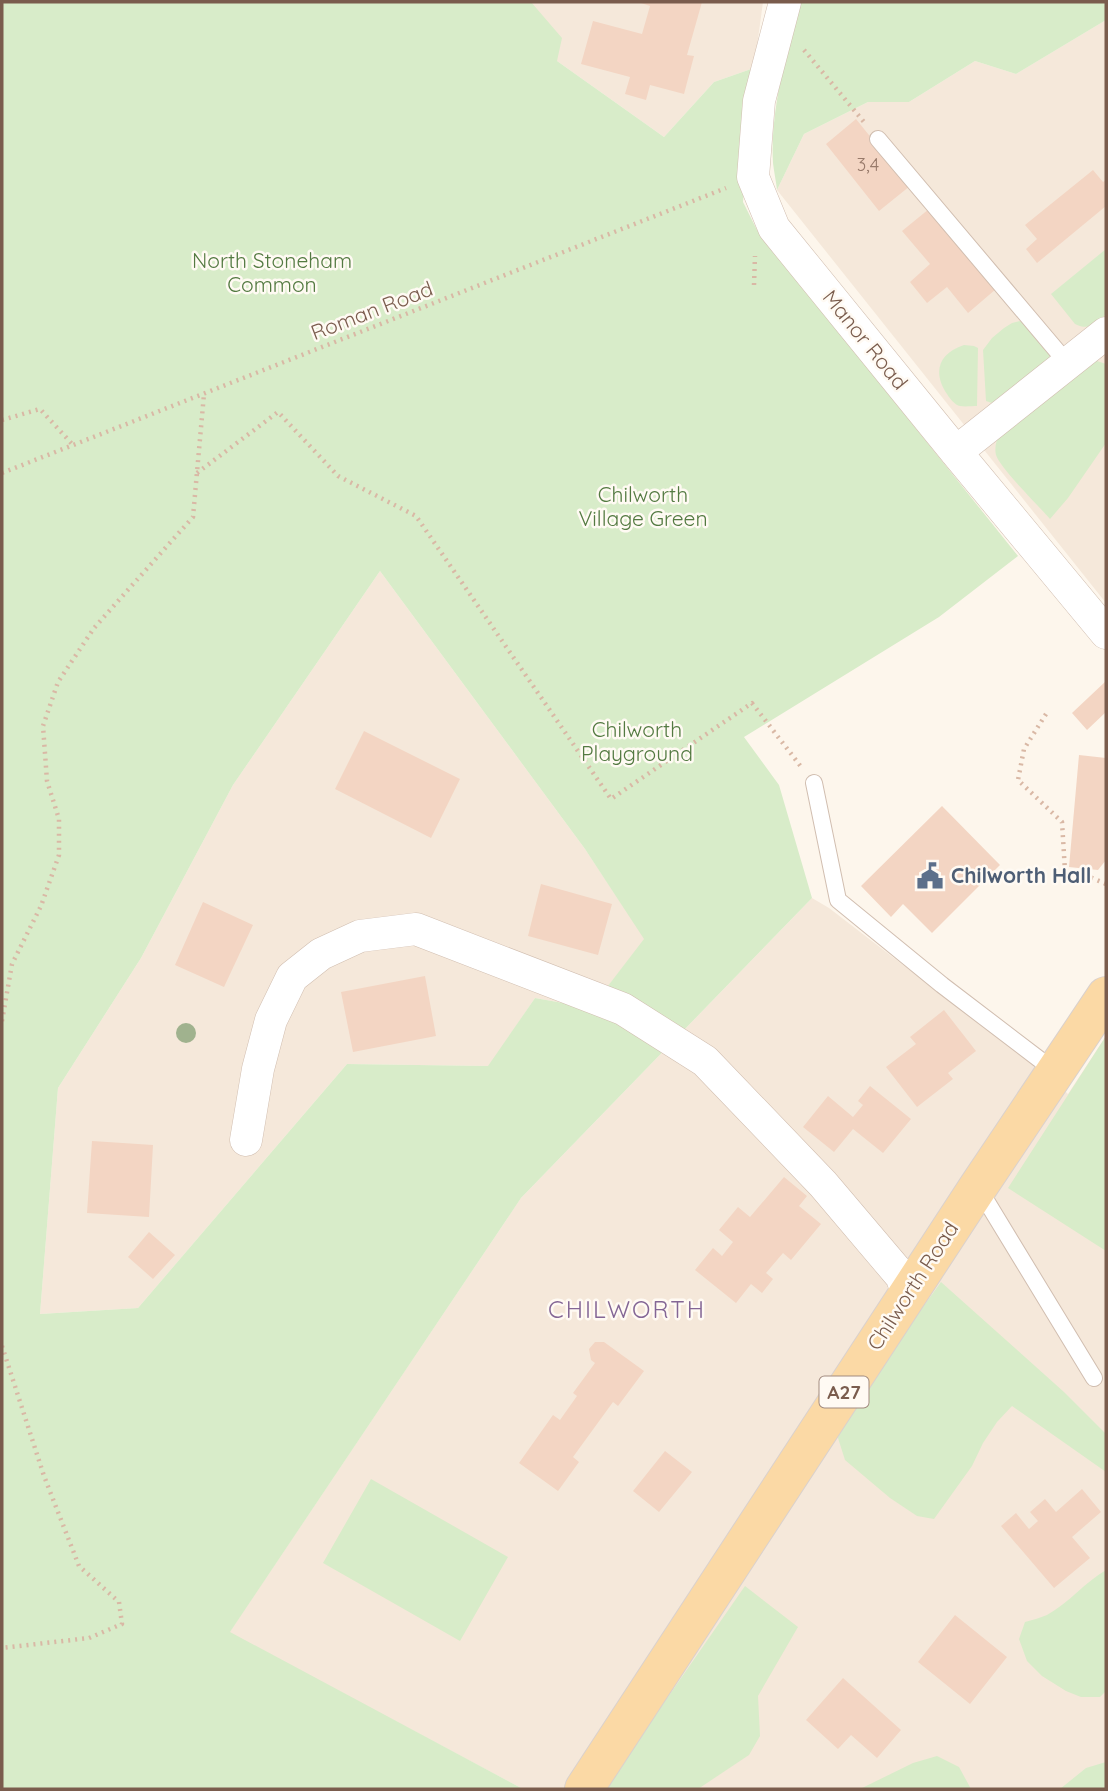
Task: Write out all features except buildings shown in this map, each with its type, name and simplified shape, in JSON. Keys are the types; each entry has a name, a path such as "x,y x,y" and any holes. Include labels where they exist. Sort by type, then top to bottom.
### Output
{"main road":[{"name":"Chilworth Road","path":"584,1789 1106,996"}],"street":[{"name":"Manor Road","path":"783,12 759,101 753,177 774,228 1106,633"},
{"path":"956,452 1106,333"},
{"path":"246,1140 258,1069 271,1020 292,977 321,954 360,936 416,929 623,1009 705,1061 823,1184 901,1276 908,1293"}],"lane":[{"path":"878,138 1068,364"},
{"path":"814,783 838,900 942,985 1056,1072"},
{"path":"978,1187 1094,1378"}],"path":[{"path":"783,12 878,138"},
{"name":"Roman Road","path":"2,473 753,177"},
{"path":"2,1021 12,964 41,906 59,855 59,820 47,782 43,726 58,682 94,628 193,517 204,394"},
{"path":"2,420 40,409 73,445"},
{"path":"197,473 278,412 338,476 416,516 611,799 752,703 814,783"},
{"path":"1046,714 1024,750 1018,780 1062,822 1065,871 1083,874 1106,884"},
{"path":"2,1346 44,1476 79,1566 119,1602 122,1624 89,1638 2,1648"}],"shaded area":[{"path":"531,2 763,2 754,68 714,82 664,137 557,61"},
{"path":"1106,20 1106,603 777,190 804,134 868,102 909,102 975,61 1016,74"},
{"path":"380,571 585,849 645,939 591,1008 535,998 489,1066 347,1064 138,1308 40,1314 58,1088 141,958 233,785"},
{"path":"812,898 1034,1061 1068,1094 1106,1036 1106,1789 523,1789 229,1633 521,1198"}],"green space":[{"path":"2,2 531,2 562,38 557,61 664,137 714,82 754,68 743,202 757,230 1018,556 939,617 744,737 779,785 812,898 521,1198 230,1632 523,1789 2,1789","holes":["380,571 585,849 644,939 591,1008 535,998 488,1066 347,1064 138,1308 40,1314 58,1088 141,958 233,785"]},
{"path":"798,2 1106,2 1106,20 1016,74 975,61 909,102 868,102 804,134 777,190 773,163 774,123"},
{"path":"1106,249 1106,314 1092,325 1080,326 1075,324 1051,294"},
{"path":"1020,321 1029,327 1051,354 1034,375 992,403 986,401 983,350 1004,328"},
{"path":"964,345 978,348 977,406 954,403 942,386 940,378 940,364 944,358 955,348"},
{"path":"1085,357 1106,364 1106,443 1050,519 999,461 995,452 996,444 999,433"},
{"path":"1106,1036 1106,1251 1008,1188"},
{"path":"941,1282 1064,1392 1106,1434 1106,1472 1012,1406 997,1422 972,1466 934,1519 917,1516 890,1498 845,1460 838,1438 842,1419"},
{"path":"371,1479 508,1557 460,1641 323,1563"},
{"path":"1106,1570 1106,1691 1100,1697 1081,1697 1042,1676 1027,1661 1019,1639 1025,1622 1055,1610"},
{"path":"745,1586 798,1627 758,1696 760,1736 749,1755 698,1789 604,1789"},
{"path":"937,1756 959,1767 971,1789 860,1789 913,1763"},
{"path":"1106,1762 1106,1789 1060,1789 1086,1768"}],"place":[{"name":"Chilworth Hall","path":"930,876"}],"district":[{"name":"CHILWORTH","path":"627,1310"}],"park label":[{"name":"North Stoneham Common","path":"272,273"},
{"name":"Chilworth Village Green","path":"643,507"},
{"name":"Chilworth Playground","path":"637,742"}]}
